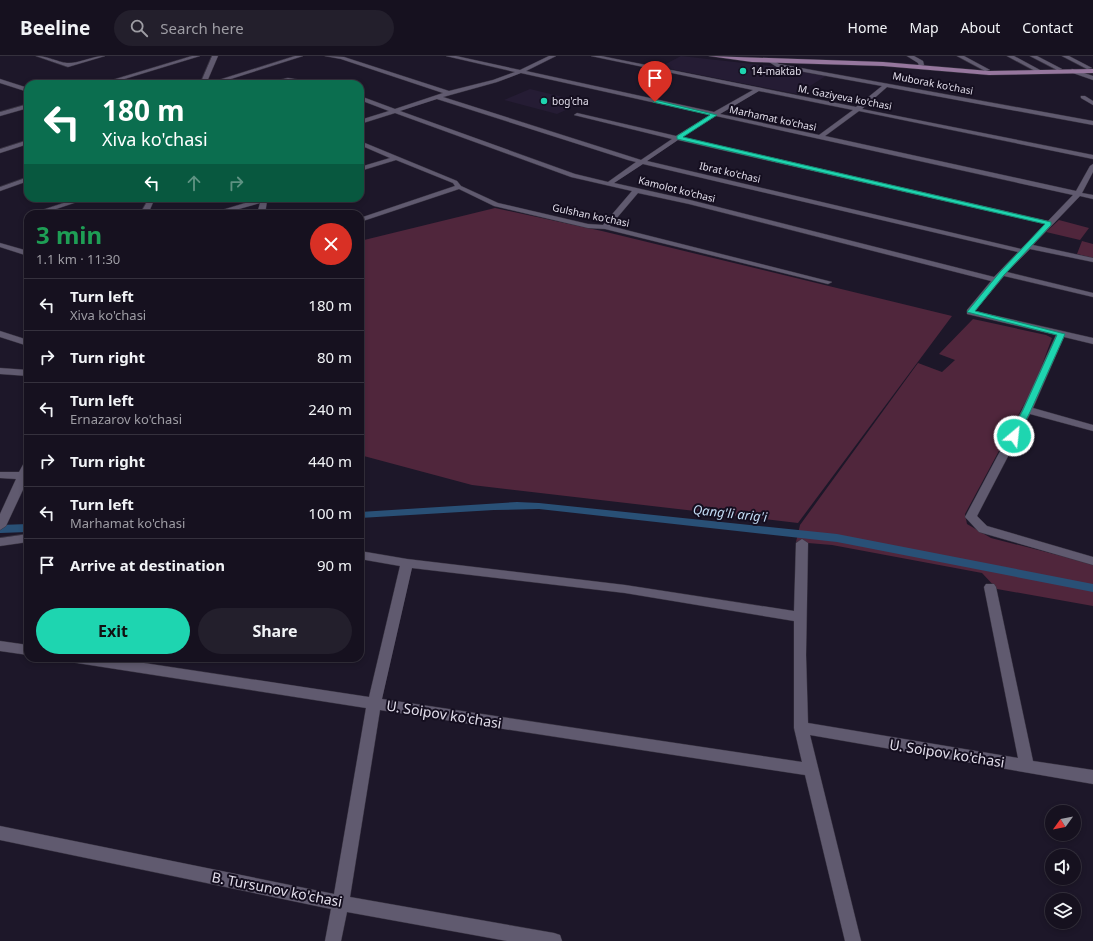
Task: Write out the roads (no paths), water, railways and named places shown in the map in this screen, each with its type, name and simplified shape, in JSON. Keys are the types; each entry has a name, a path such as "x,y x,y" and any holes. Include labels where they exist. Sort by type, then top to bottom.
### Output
{"main road":[{"path":"712,56 883,64 989,73 1072,71 1092,69"},
{"path":"729,56 773,59 879,61 987,70 1092,69"}],"street":[{"path":"39,56 71,64 102,56"},
{"path":"116,80 197,56"},
{"path":"205,80 215,56"},
{"path":"222,80 300,56"},
{"path":"328,56 342,58 449,93"},
{"name":"Marhamat ko'chasi","path":"449,56 1093,197"},
{"path":"364,121 520,72 553,56"},
{"name":"M. Gaziyeva ko'chasi","path":"594,56 1093,157"},
{"path":"910,56 921,65"},
{"path":"960,56 987,70"},
{"path":"1010,56 1037,70"},
{"path":"1033,56 1059,69"},
{"path":"1065,56 1092,69"},
{"name":"Muborak ko'chasi","path":"773,59 777,65 1093,123"},
{"path":"269,65 275,70"},
{"path":"1072,71 1093,78"},
{"path":"282,75 288,80"},
{"path":"0,81 24,89"},
{"path":"820,137 858,109 887,84"},
{"path":"610,183 758,89"},
{"path":"1093,96 1083,97 1093,103"},
{"name":"Ibrat ko'chasi","path":"438,97 630,159 1025,248 1093,260"},
{"name":"Kamolot ko'chasi","path":"364,100 573,176 610,183 999,276 1093,295"},
{"path":"0,114 24,107"},
{"path":"578,114 1049,223"},
{"path":"0,151 24,143"},
{"name":"Gulshan ko'chasi","path":"364,145 455,182 459,187 496,205 588,226 605,228 828,282"},
{"path":"364,168 396,158"},
{"path":"1093,166 1078,194 999,276 970,312 1093,341"},
{"path":"0,189 24,180"},
{"path":"364,219 459,187"},
{"path":"605,228 637,190"},
{"path":"47,210 73,202"},
{"path":"227,210 256,202"},
{"path":"0,245 24,253"},
{"path":"0,334 24,342"},
{"path":"1061,334 1027,410 971,517 983,529 1093,561"},
{"path":"0,371 24,372"},
{"path":"1027,410 1093,428"},
{"path":"0,475 24,476"},
{"path":"0,526 24,480"},
{"path":"0,542 24,539"},
{"path":"802,543 800,617 801,728 856,940"},
{"path":"364,556 407,563 625,589 800,617"},
{"path":"333,941 341,903 374,704 407,563"},
{"path":"990,587 1027,766"},
{"path":"0,646 24,649"},
{"name":"U. Soipov ko'chasi","path":"103,662 812,770"},
{"name":"U. Soipov ko'chasi","path":"801,728 1093,776"},
{"name":"B. Tursunov ko'chasi","path":"0,833 341,903 554,941"}],"waterway":[{"name":"Qang'li arig'i","path":"364,515 472,507 539,506 837,538 1093,588"},
{"name":"Qang'li arig'i","path":"0,529 24,528"}],"place":[{"name":"14-maktab","path":"743,71"},
{"name":"bog'cha","path":"544,101"}]}
